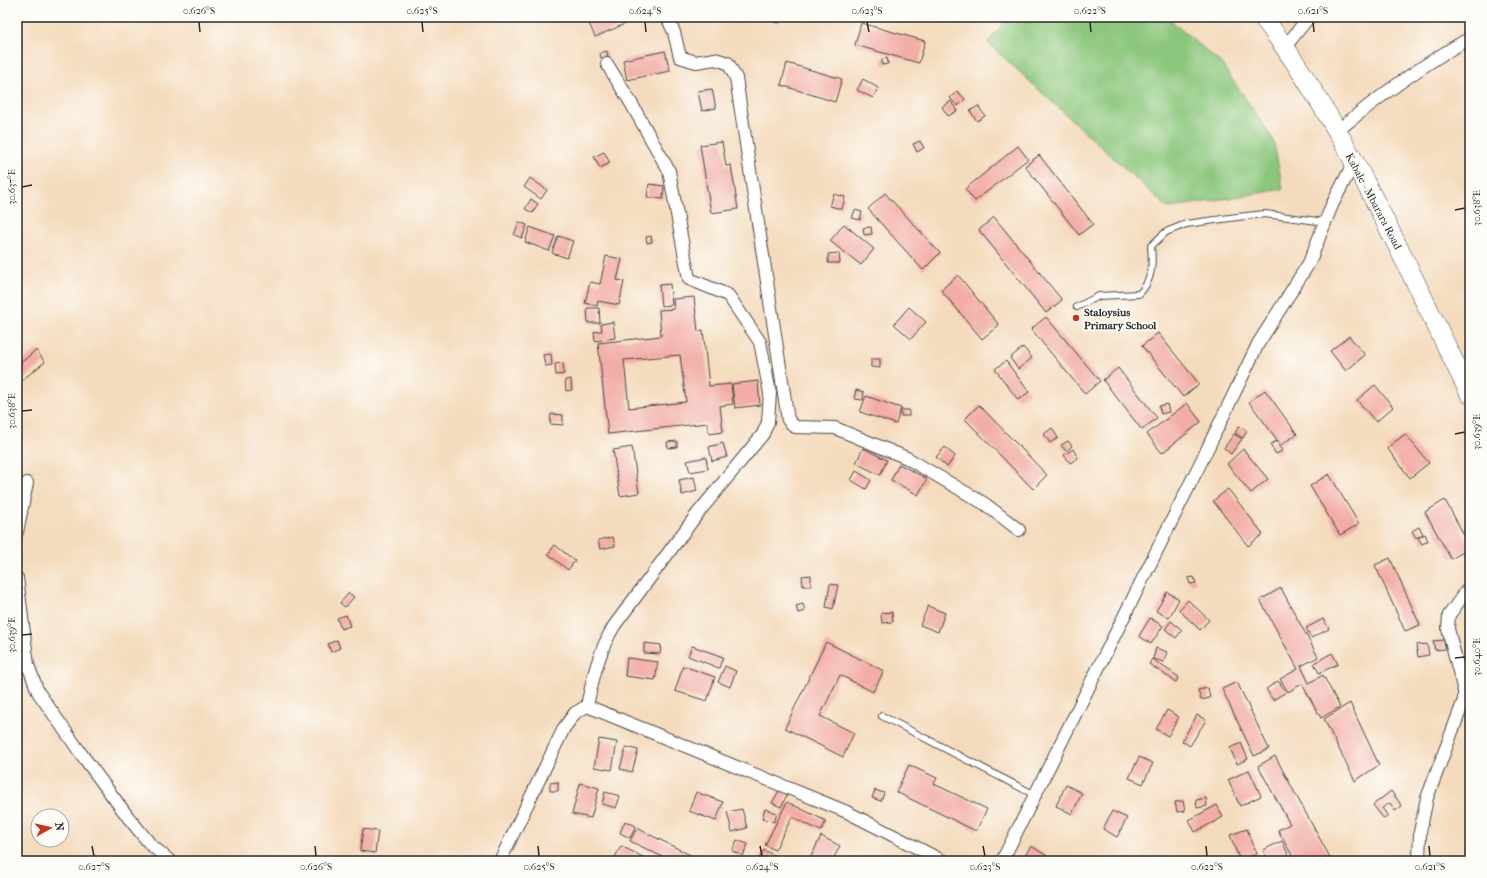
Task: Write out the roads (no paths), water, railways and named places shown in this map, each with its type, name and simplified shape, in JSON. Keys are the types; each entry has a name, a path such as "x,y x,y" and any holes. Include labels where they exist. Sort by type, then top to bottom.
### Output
{"main road":[{"name":"Kabale - Mbarara Road","path":"1263,17 1285,47 1354,162 1410,267 1470,394"}],"street":[{"path":"667,17 674,32 680,57 696,62 715,59 728,63 736,78 788,420 795,426 835,428 907,458 985,504 1019,530"},
{"path":"1285,47 1309,17"},
{"path":"1336,132 1374,100 1446,51 1470,38"},
{"path":"500,861 564,728 575,713 587,706 595,668 605,642 614,626 698,513 763,434 768,422 770,408 770,393 760,342 728,295 689,280 670,171 631,103 606,64"},
{"path":"1002,861 1183,500 1258,344 1309,263 1325,222 1354,162"},
{"path":"17,532 27,483"},
{"path":"17,578 28,665 38,692 82,756 128,817 150,844 170,861"},
{"path":"1419,861 1420,832 1427,798 1464,700 1464,691 1447,620 1470,586"},
{"path":"587,706 847,812 943,861"}],"lane":[{"path":"1077,307 1099,296 1139,294 1147,286 1153,264 1151,246 1166,232 1186,224 1265,214 1325,222"},
{"path":"882,716 1035,795"}],"place":[{"name":"Staloysius Primary School","path":"1076,318"}]}
